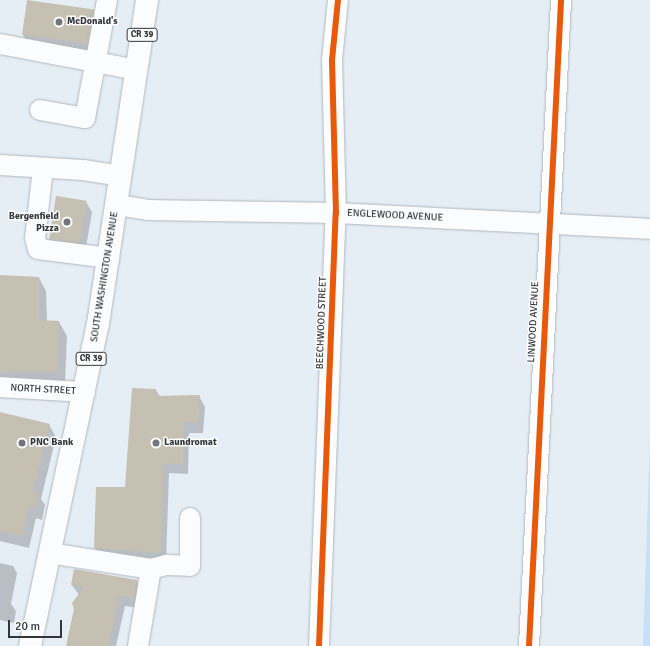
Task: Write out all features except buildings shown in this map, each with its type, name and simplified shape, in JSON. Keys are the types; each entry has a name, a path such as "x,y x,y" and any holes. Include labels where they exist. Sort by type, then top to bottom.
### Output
{"main road":[{"name":"SOUTH WASHINGTON AVENUE","path":"30,646 85,392 109,258 147,0"}],"street":[{"path":"40,110 85,118 107,0"},
{"name":"BEECHWOOD STREET","path":"319,646 336,213 332,60 338,0"},
{"name":"LINWOOD AVENUE","path":"529,646 561,0"},
{"path":"0,44 137,70"},
{"path":"0,165 83,170 121,176"},
{"path":"43,168 35,238 38,250 109,258"},
{"name":"ENGLEWOOD AVENUE","path":"117,205 147,210 336,213 650,229"},
{"name":"NORTH STREET","path":"0,387 85,392"},
{"path":"50,553 151,569 166,566 190,566 190,518"},
{"path":"138,646 151,569"}],"shaded area":[{"path":"650,437 650,646 643,646"}],"cycle path":[{"path":"319,646 336,213 332,60 338,0"},
{"path":"529,646 561,0"}],"place":[{"name":"McDonald's","path":"59,22"},
{"name":"Bergenfield Pizza","path":"67,222"},
{"name":"PNC Bank","path":"22,443"},
{"name":"Laundromat","path":"156,443"}]}
